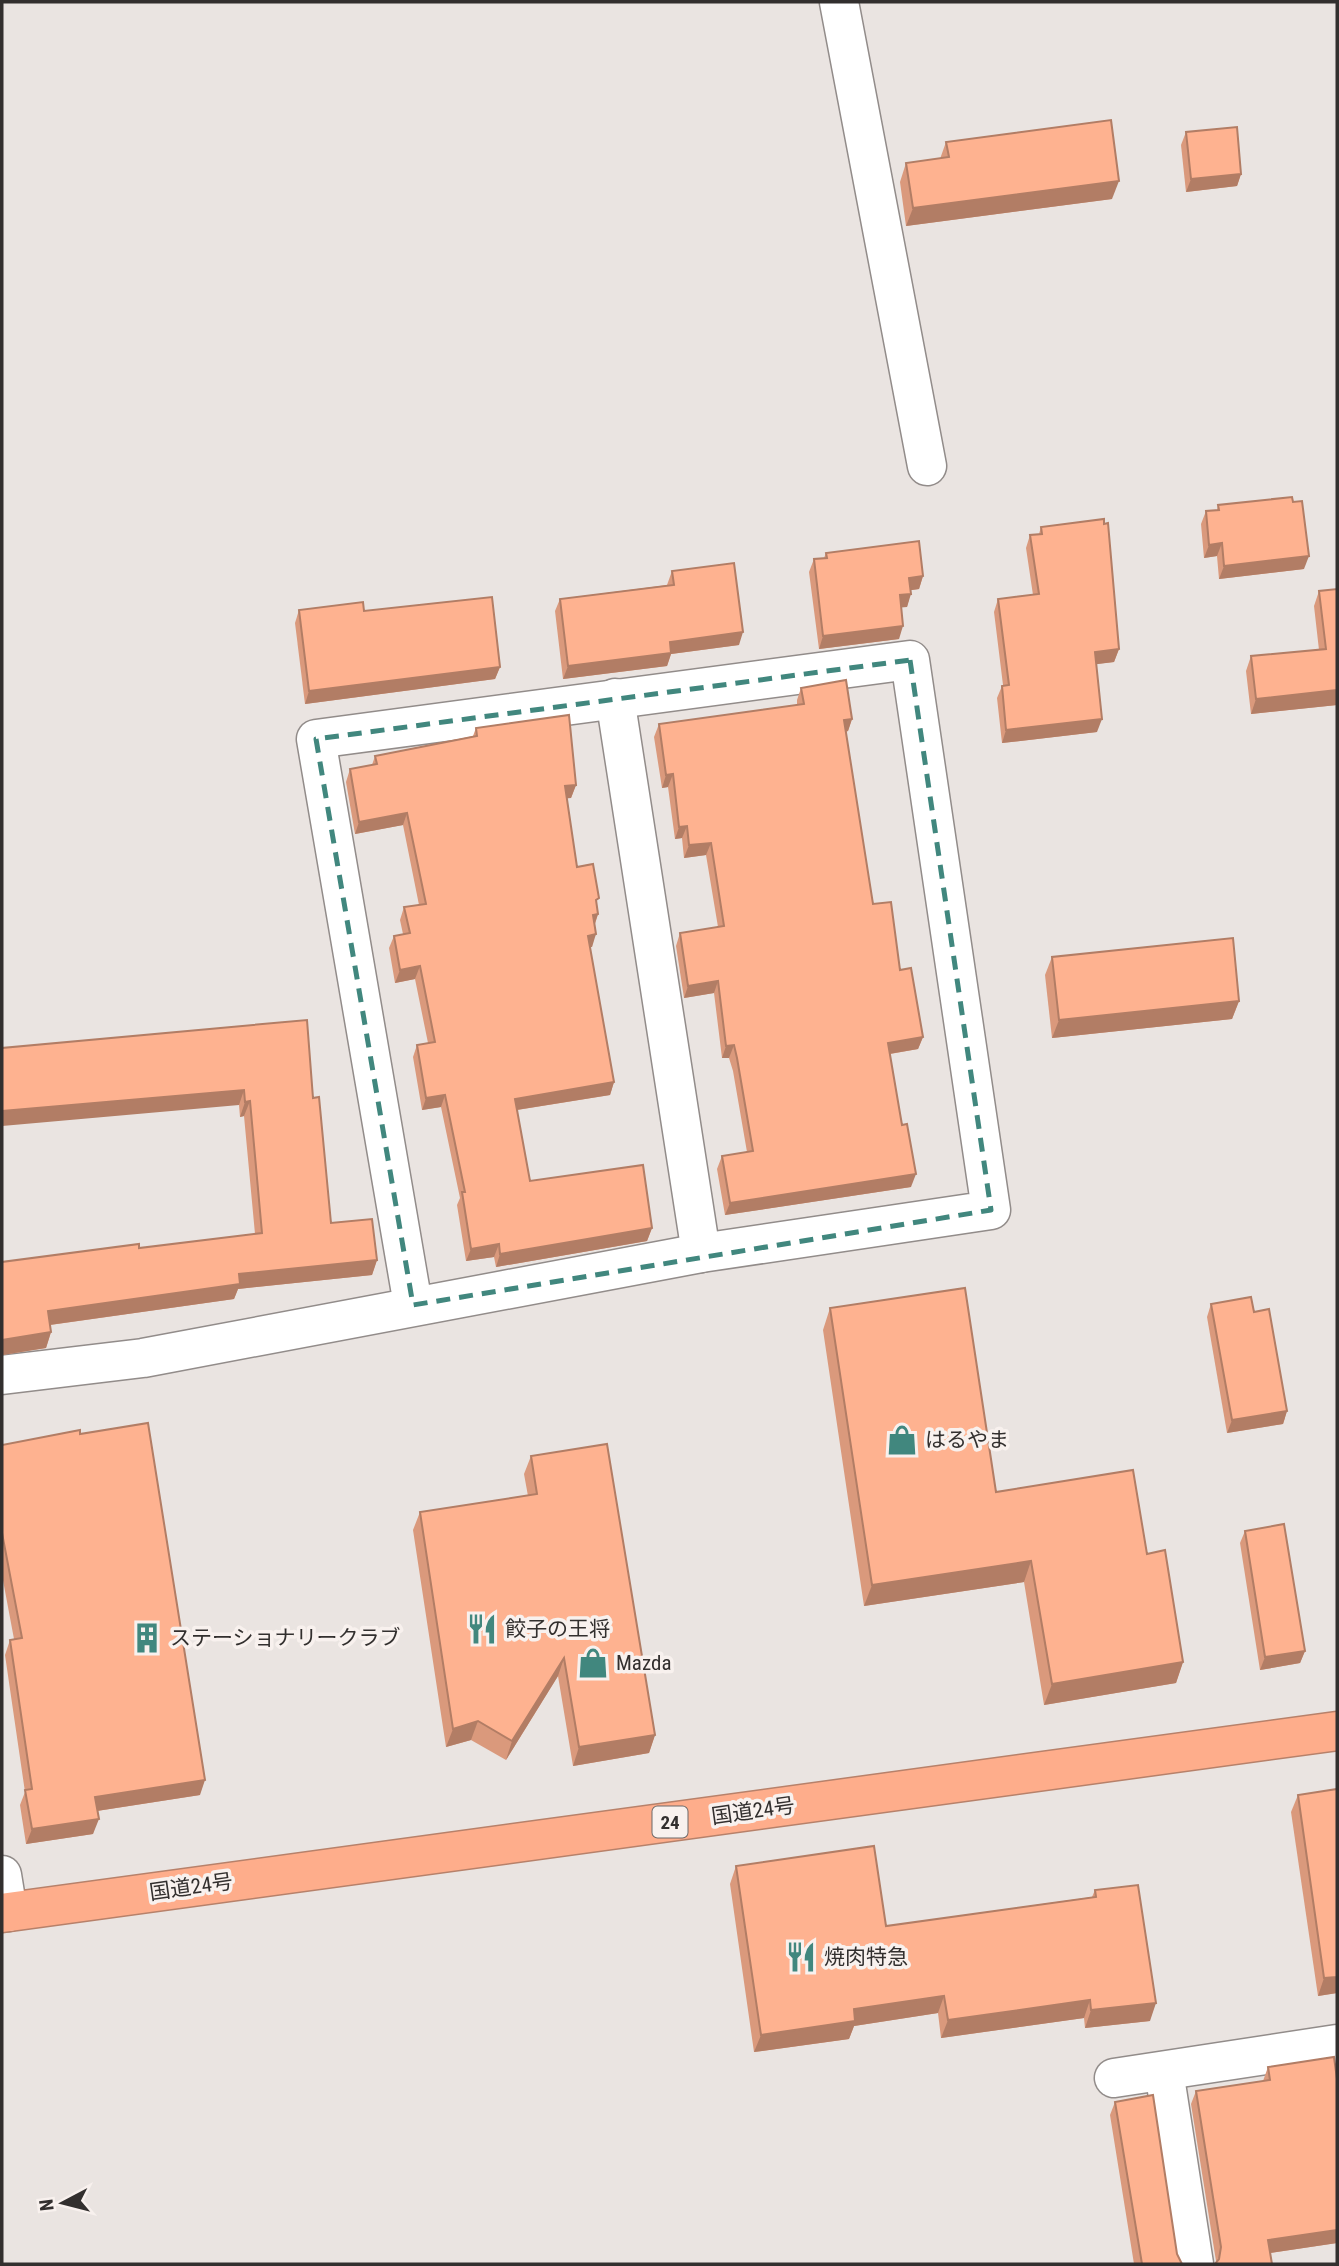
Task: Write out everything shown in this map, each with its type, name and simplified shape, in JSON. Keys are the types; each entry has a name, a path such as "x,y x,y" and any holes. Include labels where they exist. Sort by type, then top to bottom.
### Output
{"highway":[{"name":"国道24号","path":"5,1912 1337,1731"}],"street":[{"path":"839,2 927,466"},
{"path":"2,1375 143,1358 413,1305 701,1253 991,1210 909,660 316,739 413,1305"},
{"path":"615,698 701,1253"},
{"path":"2,1875 5,1912"},
{"path":"1114,2078 1337,2044"},
{"path":"1164,2071 1195,2264"}],"highlighted area":[{"path":"910,660 991,1210 413,1305 316,739"}],"building":[{"path":"1111,120 1119,181 913,208 906,163 949,157 946,142"},
{"path":"1237,127 1241,174 1191,179 1186,132"},
{"path":"1292,497 1293,502 1302,501 1309,556 1224,566 1222,543 1209,545 1206,511 1219,510 1218,505"},
{"path":"1104,519 1104,524 1108,523 1119,649 1095,652 1102,719 1006,730 1002,686 1009,685 998,599 1039,594 1030,535 1042,534 1041,527"},
{"path":"919,541 923,576 909,578 911,594 900,595 903,626 823,636 814,559 827,558 826,553"},
{"path":"734,563 743,632 670,642 671,653 568,666 560,599 674,585 672,571"},
{"path":"1337,589 1337,690 1256,699 1251,656 1326,649 1319,591"},
{"path":"492,597 500,667 309,691 299,610 363,602 364,611"},
{"path":"846,680 852,719 844,720 873,904 891,902 900,970 911,968 923,1037 888,1043 902,1125 907,1124 916,1174 730,1203 722,1156 753,1151 737,1058 734,1045 726,1046 718,981 688,986 680,933 724,926 711,843 689,845 687,826 679,827 673,774 666,775 659,724 804,704 801,688"},
{"path":"569,715 576,785 565,786 577,867 593,864 599,898 596,900 598,914 593,915 596,934 588,936 614,1082 515,1099 530,1181 643,1165 652,1228 500,1254 499,1244 471,1249 462,1192 465,1192 445,1095 426,1098 417,1045 435,1042 420,966 400,970 394,936 410,933 404,907 426,904 407,813 359,822 350,769 377,764 375,756 477,736 476,728"},
{"path":"1233,938 1239,1001 1059,1020 1052,957"},
{"path":"307,1020 313,1098 319,1097 331,1223 372,1219 377,1260 239,1274 240,1284 48,1311 51,1332 2,1340 2,1262 139,1244 139,1248 262,1233 250,1101 245,1102 244,1090 2,1111 2,1048"},
{"path":"965,1288 996,1492 1133,1470 1147,1554 1165,1550 1183,1662 1052,1684 1031,1561 872,1585 830,1308"},
{"path":"1251,1297 1254,1312 1269,1309 1287,1411 1232,1420 1211,1304"},
{"path":"148,1423 205,1780 95,1797 99,1819 32,1829 25,1790 32,1789 10,1640 22,1638 2,1533 2,1445 80,1430 80,1434"},
{"path":"607,1444 655,1735 579,1747 564,1658 512,1741 478,1721 453,1729 420,1512 537,1494 531,1456"},
{"path":"1284,1524 1305,1651 1265,1657 1245,1531"},
{"path":"1337,1789 1337,1977 1324,1978 1298,1795"},
{"path":"874,1846 886,1926 1096,1897 1095,1890 1138,1885 1156,2003 1091,2010 1090,2000 948,2020 944,1996 854,2009 855,2021 761,2035 736,1866"},
{"path":"1334,2057 1337,2079 1337,2230 1268,2240 1272,2264 1215,2264 1219,2259 1221,2247 1196,2091 1270,2080 1268,2067"},
{"path":"1153,2095 1177,2254 1182,2264 1142,2264 1115,2102"}],"place":[{"name":"はるやま","path":"902,1440"},
{"name":"餃子の王将","path":"482,1629"},
{"name":"ステーショナリークラブ","path":"147,1638"},
{"name":"Mazda","path":"593,1663"},
{"name":"焼肉特急","path":"801,1957"}]}
